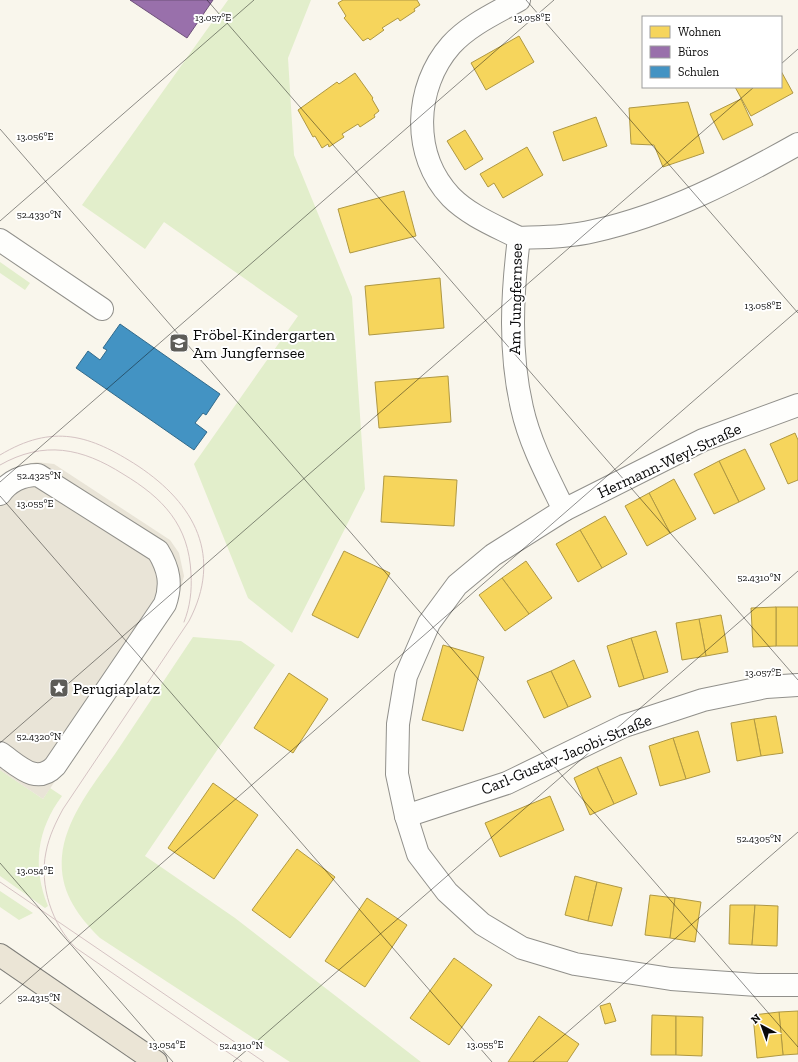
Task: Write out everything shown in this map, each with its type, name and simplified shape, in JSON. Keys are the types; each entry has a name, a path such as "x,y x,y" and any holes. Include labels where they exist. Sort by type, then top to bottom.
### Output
{"main road":[{"path":"0,955 156,1062"}],"street":[{"name":"Am Jungfernsee","path":"520,0 476,25 452,44 435,66 424,94 421,119 424,148 434,173 451,196 476,216 519,238 513,282 513,353 522,408 540,463 564,510"},
{"path":"519,238 557,237 594,231 636,220 724,184 798,144"},
{"path":"0,240 102,310"},
{"name":"Hermann-Weyl-Straße","path":"798,405 703,440 564,510 493,555 456,585 429,623 406,676 398,724 397,774 406,816 418,854 447,892 482,924 522,948 575,964 671,979 757,985 798,985"},
{"path":"0,494 13,481 21,477 38,475 158,551 166,563 170,588 165,604 55,766 48,773 39,775 31,774 0,753"},
{"name":"Carl-Gustav-Jacobi-Straße","path":"406,816 507,782 624,726 703,700 766,687 798,685"}],"green space":[{"path":"228,0 311,0 288,58 294,155 352,297 365,489 292,633 248,598 194,464 298,316 164,222 145,249 82,205"},
{"path":"0,262 30,283 25,290 0,273"},
{"path":"193,637 241,641 275,665 145,856 235,918 421,1062 290,1062 100,938 71,902 63,880 62,869 62,856 70,826 94,784"},
{"path":"0,770 43,799 50,788 62,796 47,822 42,835 39,863 40,877 48,906 45,908 0,876"},
{"path":"0,891 33,913 19,920 0,907"}],"shaded area":[{"name":"Perugiaplatz","path":"36,462 54,464 170,540 179,553 184,576 178,598 43,799 0,770 0,482 10,472 18,467"}],"building: Wohnen":[{"path":"343,0 417,0 420,5 414,9 415,11 400,21 398,18 382,28 384,30 370,40 368,38 363,41 344,18 346,16 338,3"},
{"path":"519,36 534,62 486,90 471,63"},
{"path":"355,73 373,98 372,99 379,111 374,115 375,117 360,127 358,124 342,134 344,137 329,147 328,144 322,148 315,136 313,137 298,110 337,82 339,84"},
{"path":"782,73 793,93 751,116 736,88 782,88"},
{"path":"741,99 753,125 723,140 710,114"},
{"path":"688,102 704,153 663,167 654,145 631,144 629,108"},
{"path":"596,117 607,146 563,161 553,132"},
{"path":"465,130 483,159 465,170 447,141"},
{"path":"527,147 543,175 503,198 494,183 488,187 480,174"},
{"path":"404,191 416,236 350,253 338,209"},
{"path":"440,278 444,328 369,335 365,286"},
{"path":"448,376 451,422 379,428 375,382"},
{"path":"795,433 798,440 798,480 788,484 770,444"},
{"path":"745,449 765,489 739,502 719,461"},
{"path":"719,461 739,502 714,514 694,474"},
{"path":"384,476 457,480 454,526 381,522"},
{"path":"674,479 696,519 670,533 649,493"},
{"path":"649,493 670,533 647,546 625,506"},
{"path":"605,516 627,554 602,568 580,530"},
{"path":"580,530 602,568 578,582 556,544"},
{"path":"344,551 390,573 358,638 312,615"},
{"path":"526,561 552,598 529,614 502,578"},
{"path":"502,578 529,614 505,631 479,595"},
{"path":"776,607 798,607 798,646 776,646"},
{"path":"776,607 776,646 753,647 751,608"},
{"path":"721,615 728,652 706,656 699,619"},
{"path":"699,619 706,656 682,660 676,623"},
{"path":"656,631 668,672 644,679 631,638"},
{"path":"631,638 644,679 619,687 607,646"},
{"path":"443,645 484,657 463,731 422,720"},
{"path":"574,660 591,697 568,707 551,671"},
{"path":"551,671 568,707 544,718 527,681"},
{"path":"289,673 328,699 293,753 254,728"},
{"path":"776,716 783,753 761,756 754,719"},
{"path":"754,719 761,756 737,761 731,723"},
{"path":"698,731 710,772 686,779 673,738"},
{"path":"673,738 686,779 660,786 649,746"},
{"path":"621,757 637,794 614,804 597,767"},
{"path":"597,767 614,804 590,815 574,778"},
{"path":"213,783 258,815 214,879 168,848"},
{"path":"550,796 564,830 500,857 485,823"},
{"path":"297,849 335,877 290,938 252,910"},
{"path":"575,876 597,882 588,921 565,915"},
{"path":"597,882 622,888 612,926 588,921"},
{"path":"650,895 675,898 670,938 645,935"},
{"path":"367,898 407,925 365,987 325,961"},
{"path":"675,898 701,902 695,942 670,938"},
{"path":"730,905 755,905 752,945 729,944"},
{"path":"755,905 778,906 777,946 752,945"},
{"path":"454,958 492,985 449,1045 410,1018"},
{"path":"610,1003 616,1021 605,1024 600,1006"},
{"path":"798,1011 798,1054 783,1055 779,1012"},
{"path":"779,1012 783,1055 757,1058 753,1015"},
{"path":"652,1015 676,1016 676,1055 651,1055"},
{"path":"539,1016 579,1044 567,1062 508,1062"},
{"path":"676,1016 703,1017 702,1056 676,1055"}],"building: Büros":[{"path":"130,0 213,0 187,38"}],"building: Schulen":[{"path":"120,324 220,394 206,415 203,413 195,423 207,432 194,450 76,368 88,351 100,360 107,350 103,348"}],"tram line":[{"path":"0,455 19,445 37,439 54,436 87,440 120,455 158,481 175,497 188,515 198,533 203,553 203,575 199,597 189,621 63,809 53,829 47,846 44,865 44,878 49,904 54,916 60,928 76,948 242,1062"},
{"path":"0,465 16,457 32,452 63,450 78,453 108,465 137,483 162,503 179,527 185,541 189,557 191,587 189,605 184,622"},
{"path":"0,882 264,1062"}],"place":[{"name":"Fröbel-Kindergarten Am Jungfernsee","path":"179,343"},
{"name":"Perugiaplatz","path":"59,688"}]}
